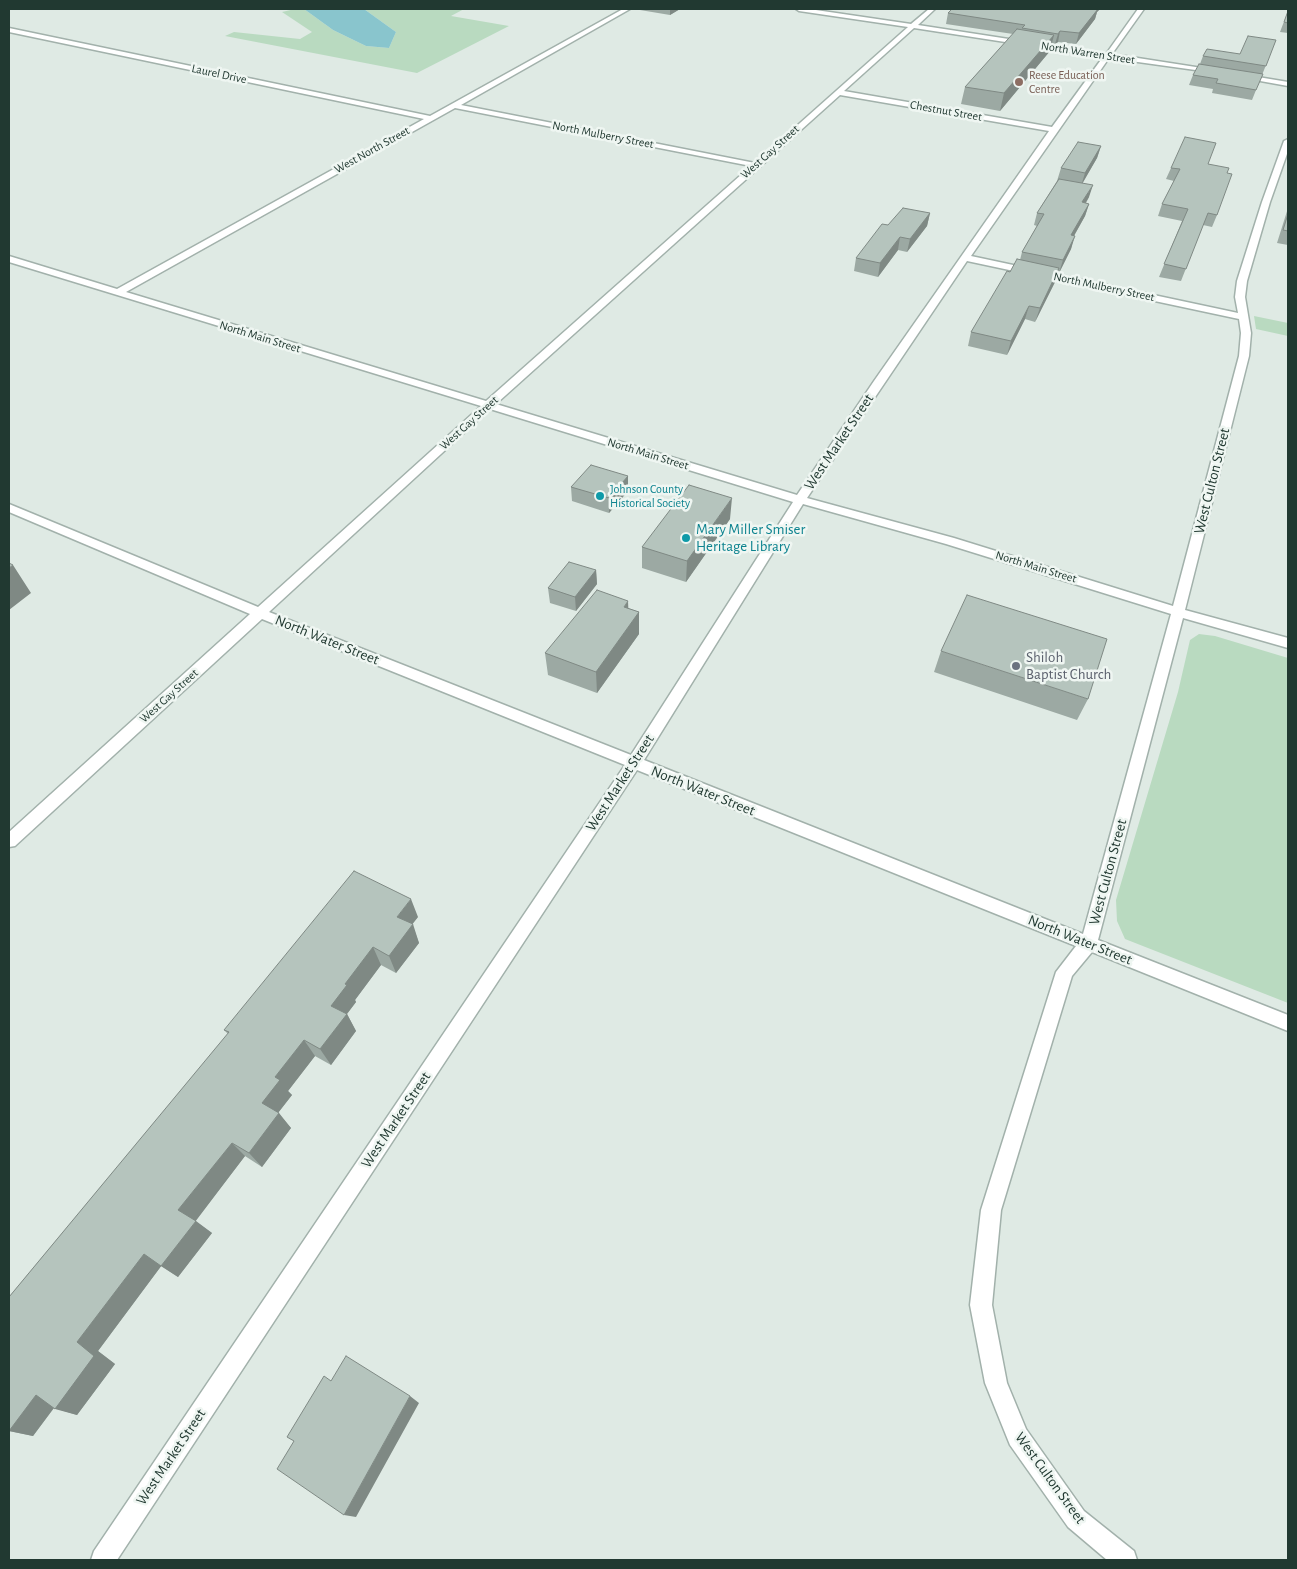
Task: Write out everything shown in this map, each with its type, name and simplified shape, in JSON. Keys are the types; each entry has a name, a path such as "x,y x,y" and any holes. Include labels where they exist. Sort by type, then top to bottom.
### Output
{"street":[{"name":"West North Street","path":"117,293 627,9"},
{"name":"North Warren Street","path":"799,9 823,10 914,26 1220,73"},
{"name":"West Gay Street","path":"9,841 754,165 932,9"},
{"name":"West Market Street","path":"103,1560 634,764 800,500 878,383 1054,130 1141,9"},
{"name":"Laurel Drive","path":"9,30 430,118"},
{"path":"1230,74 1288,84"},
{"name":"Chestnut Street","path":"837,92 1054,130"},
{"name":"North Mulberry Street","path":"452,105 754,165"},
{"name":"West Culton Street","path":"1125,1560 1076,1519 1018,1437 996,1383 981,1304 991,1210 1065,972 1089,943 1178,612 1244,356 1246,333 1240,297 1242,281 1266,202 1288,141"},
{"name":"North Mulberry Street","path":"966,258 1243,317"},
{"name":"North Main Street","path":"9,259 800,500 950,541 1178,612 1288,643"},
{"name":"North Water Street","path":"9,508 260,613 634,764 1288,1023"}],"green space":[{"path":"304,9 333,30 366,46 389,48 396,32 364,9 464,9 451,16 509,26 417,73 225,36 234,32 300,39 312,32 282,12"},
{"path":"1254,316 1288,323 1288,336 1256,329"},
{"path":"1199,634 1215,636 1288,658 1288,1003 1125,939 1117,921 1116,900 1178,692 1190,640"}],"water":[{"path":"304,9 364,9 396,32 389,48 366,46 333,30"}],"building":[{"path":"952,9 1098,9 1079,33 1060,31 1058,34 1022,28 1025,25 948,13"},
{"path":"1288,11 1288,23 1284,22"},
{"path":"1017,29 1054,35 1004,93 965,87"},
{"path":"1248,36 1276,40 1266,66 1203,56 1207,49 1240,54"},
{"path":"1199,64 1263,74 1256,90 1216,83 1218,79 1193,75"},
{"path":"1185,137 1216,143 1208,164 1229,168 1227,173 1232,174 1217,215 1208,213 1186,269 1164,264 1188,209 1162,204 1180,169 1171,168"},
{"path":"1078,142 1101,146 1085,173 1061,168"},
{"path":"1059,179 1093,185 1082,202 1089,204 1071,235 1075,236 1063,260 1022,252 1044,214 1037,213"},
{"path":"903,208 930,213 910,239 900,237 880,263 856,258 882,224 888,225"},
{"path":"1288,214 1288,231 1283,230"},
{"path":"1017,259 1059,268 1040,308 1029,306 1011,341 971,332 1007,271 1010,272"},
{"path":"591,465 628,476 609,498 571,487"},
{"path":"689,485 732,498 687,561 642,547"},
{"path":"569,562 596,570 575,597 548,588"},
{"path":"597,590 628,601 624,607 639,612 596,672 545,653"},
{"name":"Shiloh Baptist Church","path":"967,595 1107,639 1088,699 941,651"},
{"path":"354,871 411,899 397,917 413,924 389,956 373,947 345,984 347,985 331,1006 347,1014 320,1049 304,1040 275,1077 280,1080 262,1103 279,1113 249,1153 232,1143 178,1210 196,1221 161,1266 144,1254 77,1342 94,1356 55,1409 36,1395 9,1431 9,1297 229,1032 224,1030"},
{"path":"346,1356 410,1396 344,1515 277,1469 294,1441 287,1437 324,1376 331,1381"}],"place":[{"name":"Reese Education Centre","path":"1019,82"},
{"name":"Johnson County Historical Society","path":"600,496"},
{"name":"Mary Miller Smiser Heritage Library","path":"686,538"},
{"name":"Shiloh Baptist Church","path":"1016,666"}]}
